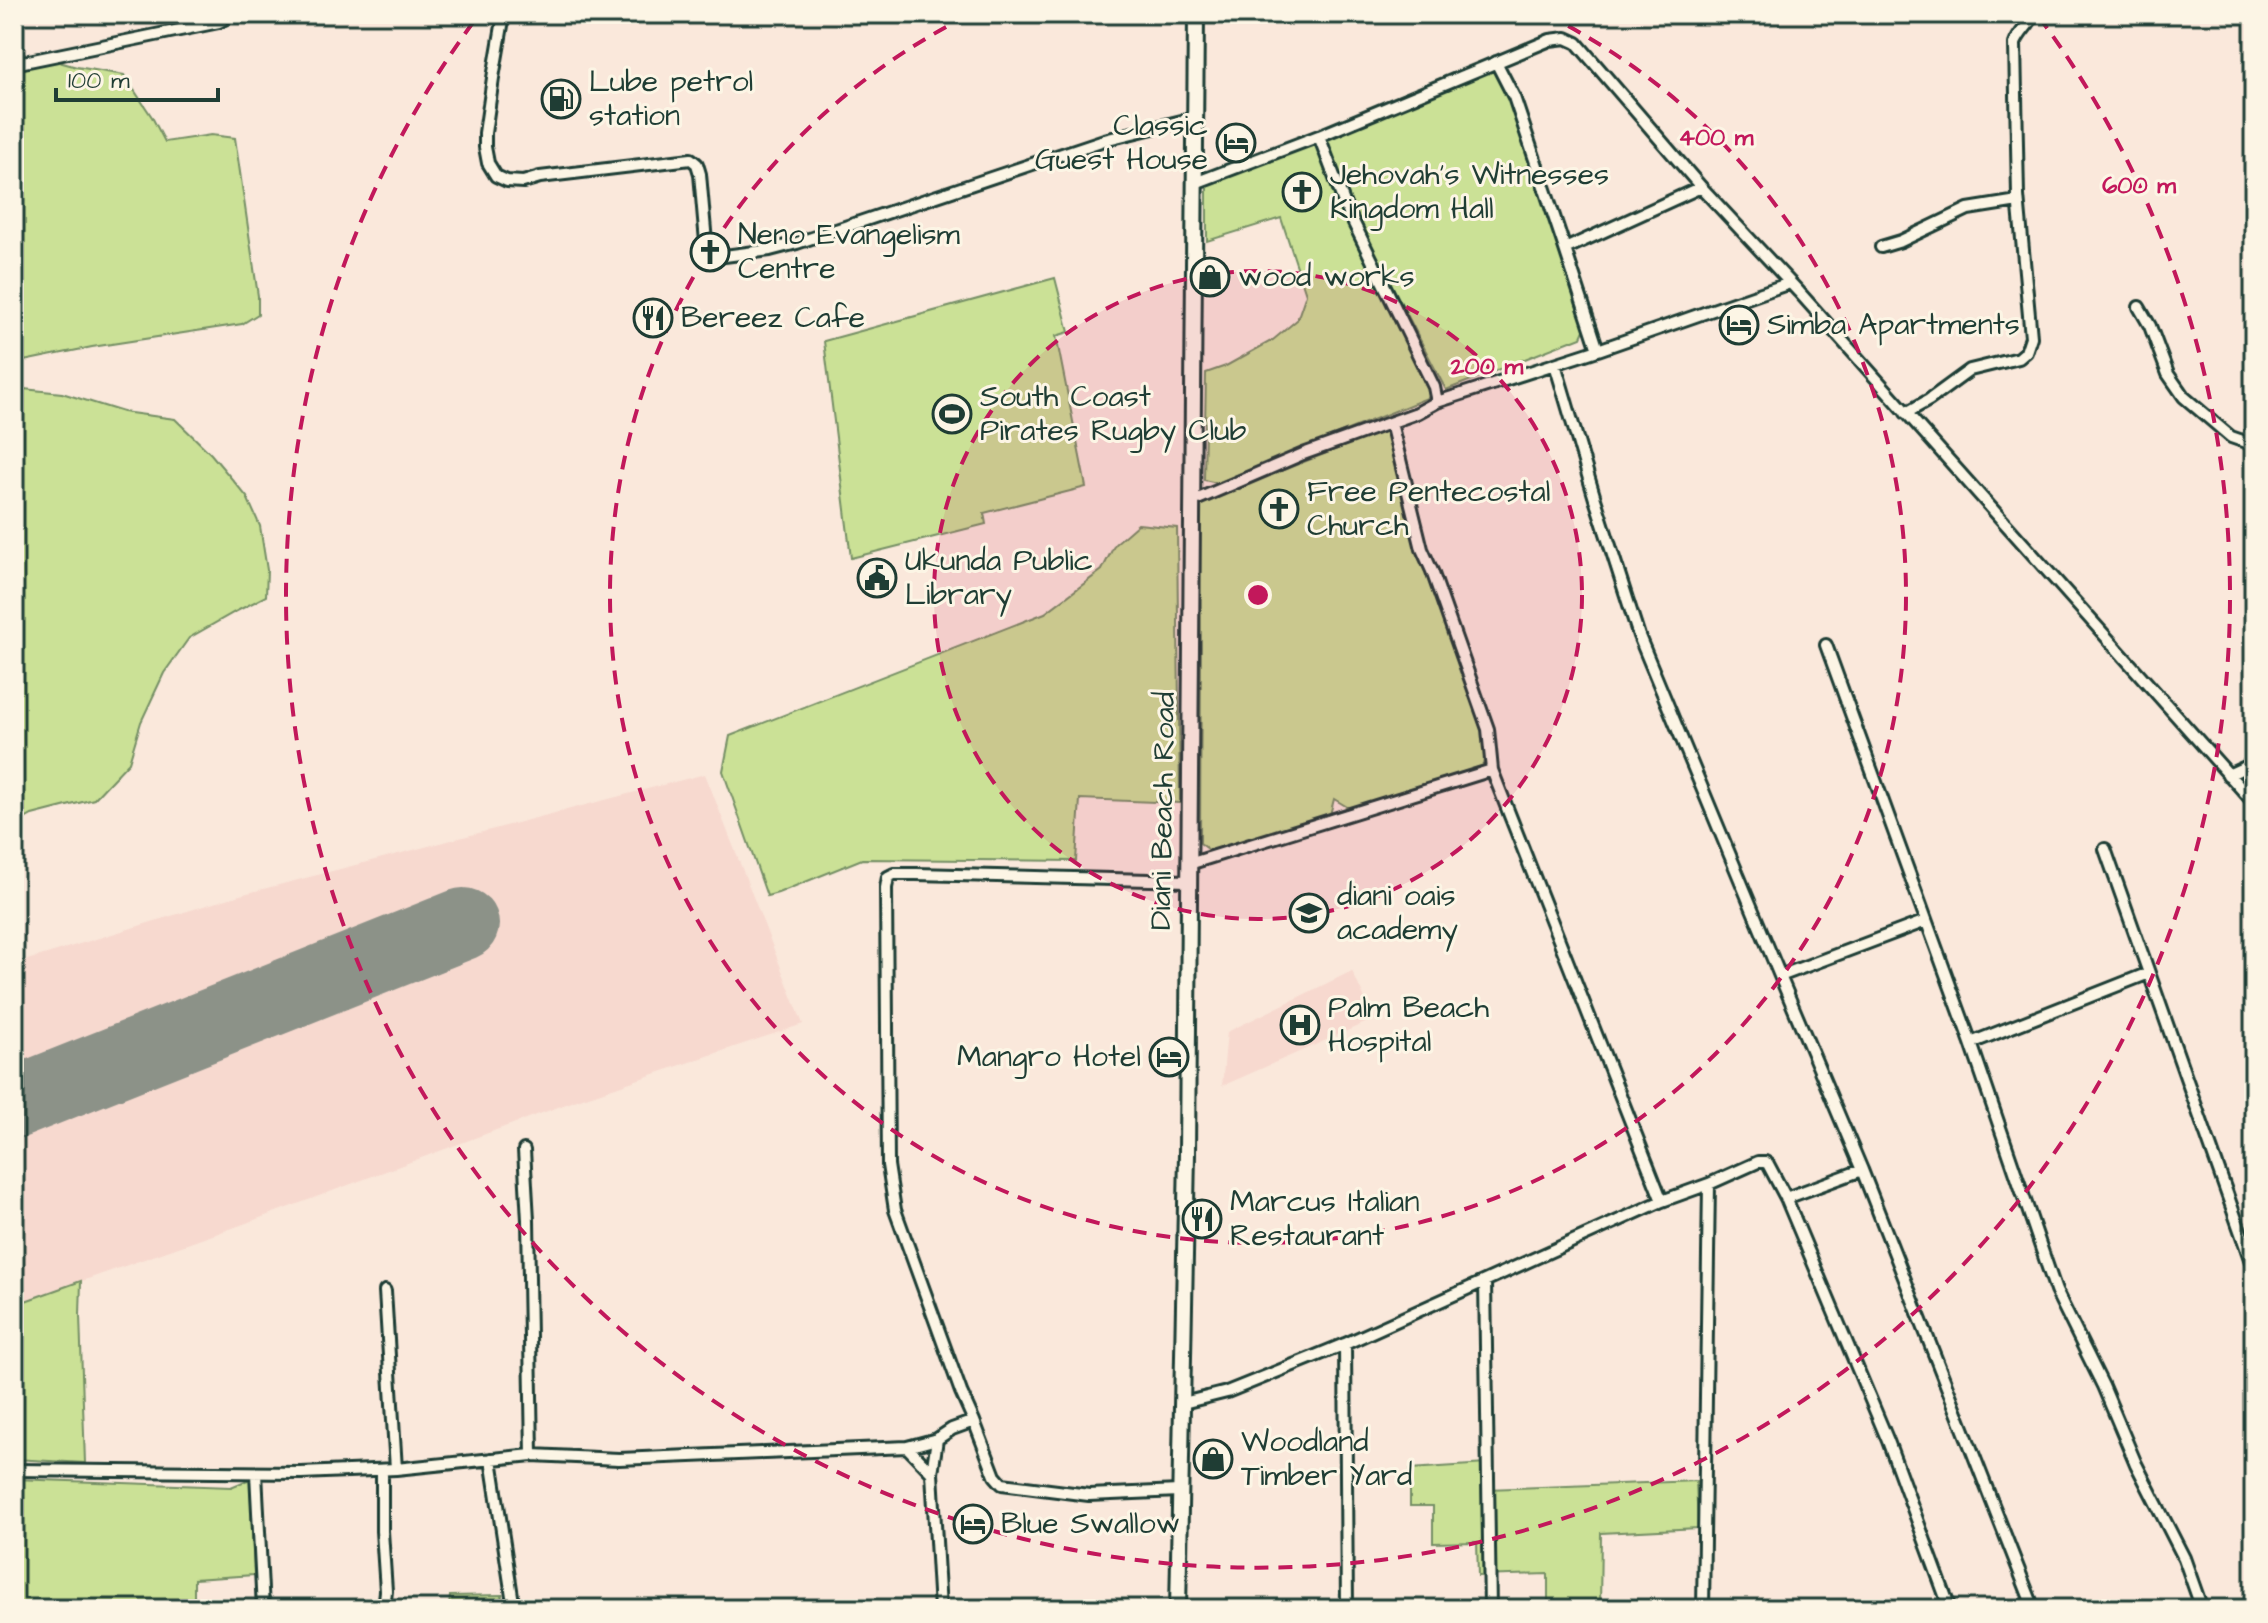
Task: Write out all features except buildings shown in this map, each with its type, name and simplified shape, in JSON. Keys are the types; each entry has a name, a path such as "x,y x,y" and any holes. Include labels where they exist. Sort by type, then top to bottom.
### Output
{"main road":[{"name":"Diani Beach Road","path":"1178,1609 1183,1403 1196,14"}],"street":[{"path":"14,64 219,22 226,14"},
{"path":"504,14 485,133 488,163 496,176 507,181 523,182 540,177 691,159 697,164 700,174 707,247 717,257 797,243 1104,140 1194,118"},
{"path":"1906,413 1970,370 2019,358 2029,347 2031,337 2018,201 2015,44 2034,14"},
{"path":"1195,183 1557,39 1566,38 1577,43 1701,187 2254,803"},
{"path":"1496,62 1514,97 1598,350"},
{"path":"1319,136 1345,205 1434,387 1437,402"},
{"path":"1565,249 1701,187"},
{"path":"1881,247 1901,241 1968,209 2018,201"},
{"path":"1191,502 1303,454 1417,413 1437,402 1790,283"},
{"path":"2139,307 2150,326 2168,374 2184,397 2231,437 2254,445"},
{"path":"1555,364 1639,636 1862,1170 2034,1609"},
{"path":"1391,423 1422,549 1488,729 1492,770 1662,1201"},
{"path":"1826,645 1971,1043 2056,1291 2103,1386 2136,1464 2184,1558 2202,1609"},
{"path":"2228,775 2254,763"},
{"path":"1189,864 1492,770"},
{"path":"2105,849 2254,1270"},
{"path":"1179,1491 1089,1495 1002,1484 995,1476 930,1308 892,1195 888,1165 886,888 888,877 898,874 1188,881"},
{"path":"1780,976 1926,921"},
{"path":"1971,1043 2149,973"},
{"path":"524,1150 532,1455"},
{"path":"1183,1403 1227,1392 1345,1344 1662,1201 1758,1162 1765,1162 1786,1198 1888,1441 1949,1606 1947,1609"},
{"path":"1786,1198 1862,1170"},
{"path":"1703,1609 1709,1184"},
{"path":"1485,1281 1490,1609"},
{"path":"385,1291 396,1469"},
{"path":"1345,1344 1347,1475 1344,1532 1347,1609"},
{"path":"14,1470 256,1473 382,1470 532,1455 619,1459 907,1447 937,1439 952,1429 974,1421"},
{"path":"937,1439 932,1473 940,1609"},
{"path":"907,1447 932,1473"},
{"path":"491,1459 514,1609"},
{"path":"382,1470 384,1609"},
{"path":"256,1473 263,1609"}],"shaded area":[{"path":"705,774 803,1024 577,1100 241,1225 14,1305 14,964 240,895"},
{"name":"Palm Beach Hospital","path":"1352,971 1374,1019 1222,1086 1227,1032"}],"green space":[{"path":"37,56 124,75 165,142 211,135 235,138 258,314 242,324 92,347 14,363 14,58"},
{"path":"1494,68 1510,99 1585,328 1581,337 1446,390 1349,202 1325,137"},
{"path":"1315,143 1337,200 1432,396 1217,483 1204,480 1206,373 1226,366 1273,340 1297,320 1306,294 1281,218 1207,241 1207,179"},
{"name":"South Coast Pirates Rugby Club","path":"1055,278 1069,332 1056,336 1086,487 984,513 986,524 851,558 824,341"},
{"path":"14,388 62,393 123,412 175,419 211,454 247,497 260,526 267,570 266,596 189,638 164,673 141,722 129,762 94,799 32,815 14,825"},
{"path":"1388,429 1417,551 1426,566 1487,733 1483,766 1349,808 1334,799 1330,815 1213,853 1200,843 1199,503"},
{"path":"1138,524 1177,528 1180,803 1080,799 1076,861 862,859 767,896 723,771 730,736 1045,613 1102,570 1115,544"},
{"path":"81,1281 85,1463 14,1459 14,1305"},
{"path":"1486,1464 1487,1489 1696,1481 1698,1528 1601,1533 1600,1609 1548,1609 1548,1574 1478,1576 1477,1542 1433,1543 1433,1506 1410,1506 1410,1469"},
{"path":"14,1479 231,1487 250,1479 254,1575 194,1579 194,1609 14,1609"},
{"path":"502,1595 499,1609 449,1609 450,1596"}],"runway":[{"path":"14,1103 463,924"}],"place":[{"name":"Lube petrol station","path":"561,99"},
{"name":"Classic Guest House","path":"1236,143"},
{"name":"Jehovah's Witnesses Kingdom Hall","path":"1302,192"},
{"name":"Neno Evangelism Centre","path":"710,252"},
{"name":"wood works","path":"1210,277"},
{"name":"Bereez Cafe","path":"653,318"},
{"name":"Simba Apartments","path":"1739,325"},
{"name":"South Coast Pirates Rugby Club","path":"952,414"},
{"name":"Free Pentecostal Church","path":"1279,509"},
{"name":"Ukunda Public Library","path":"877,578"},
{"name":"diani oais academy","path":"1309,913"},
{"name":"Palm Beach Hospital","path":"1300,1025"},
{"name":"Mangro Hotel","path":"1169,1057"},
{"name":"Marcus Italian Restaurant","path":"1202,1219"},
{"name":"Woodland Timber Yard","path":"1213,1459"},
{"name":"Blue Swallow","path":"973,1524"}]}
